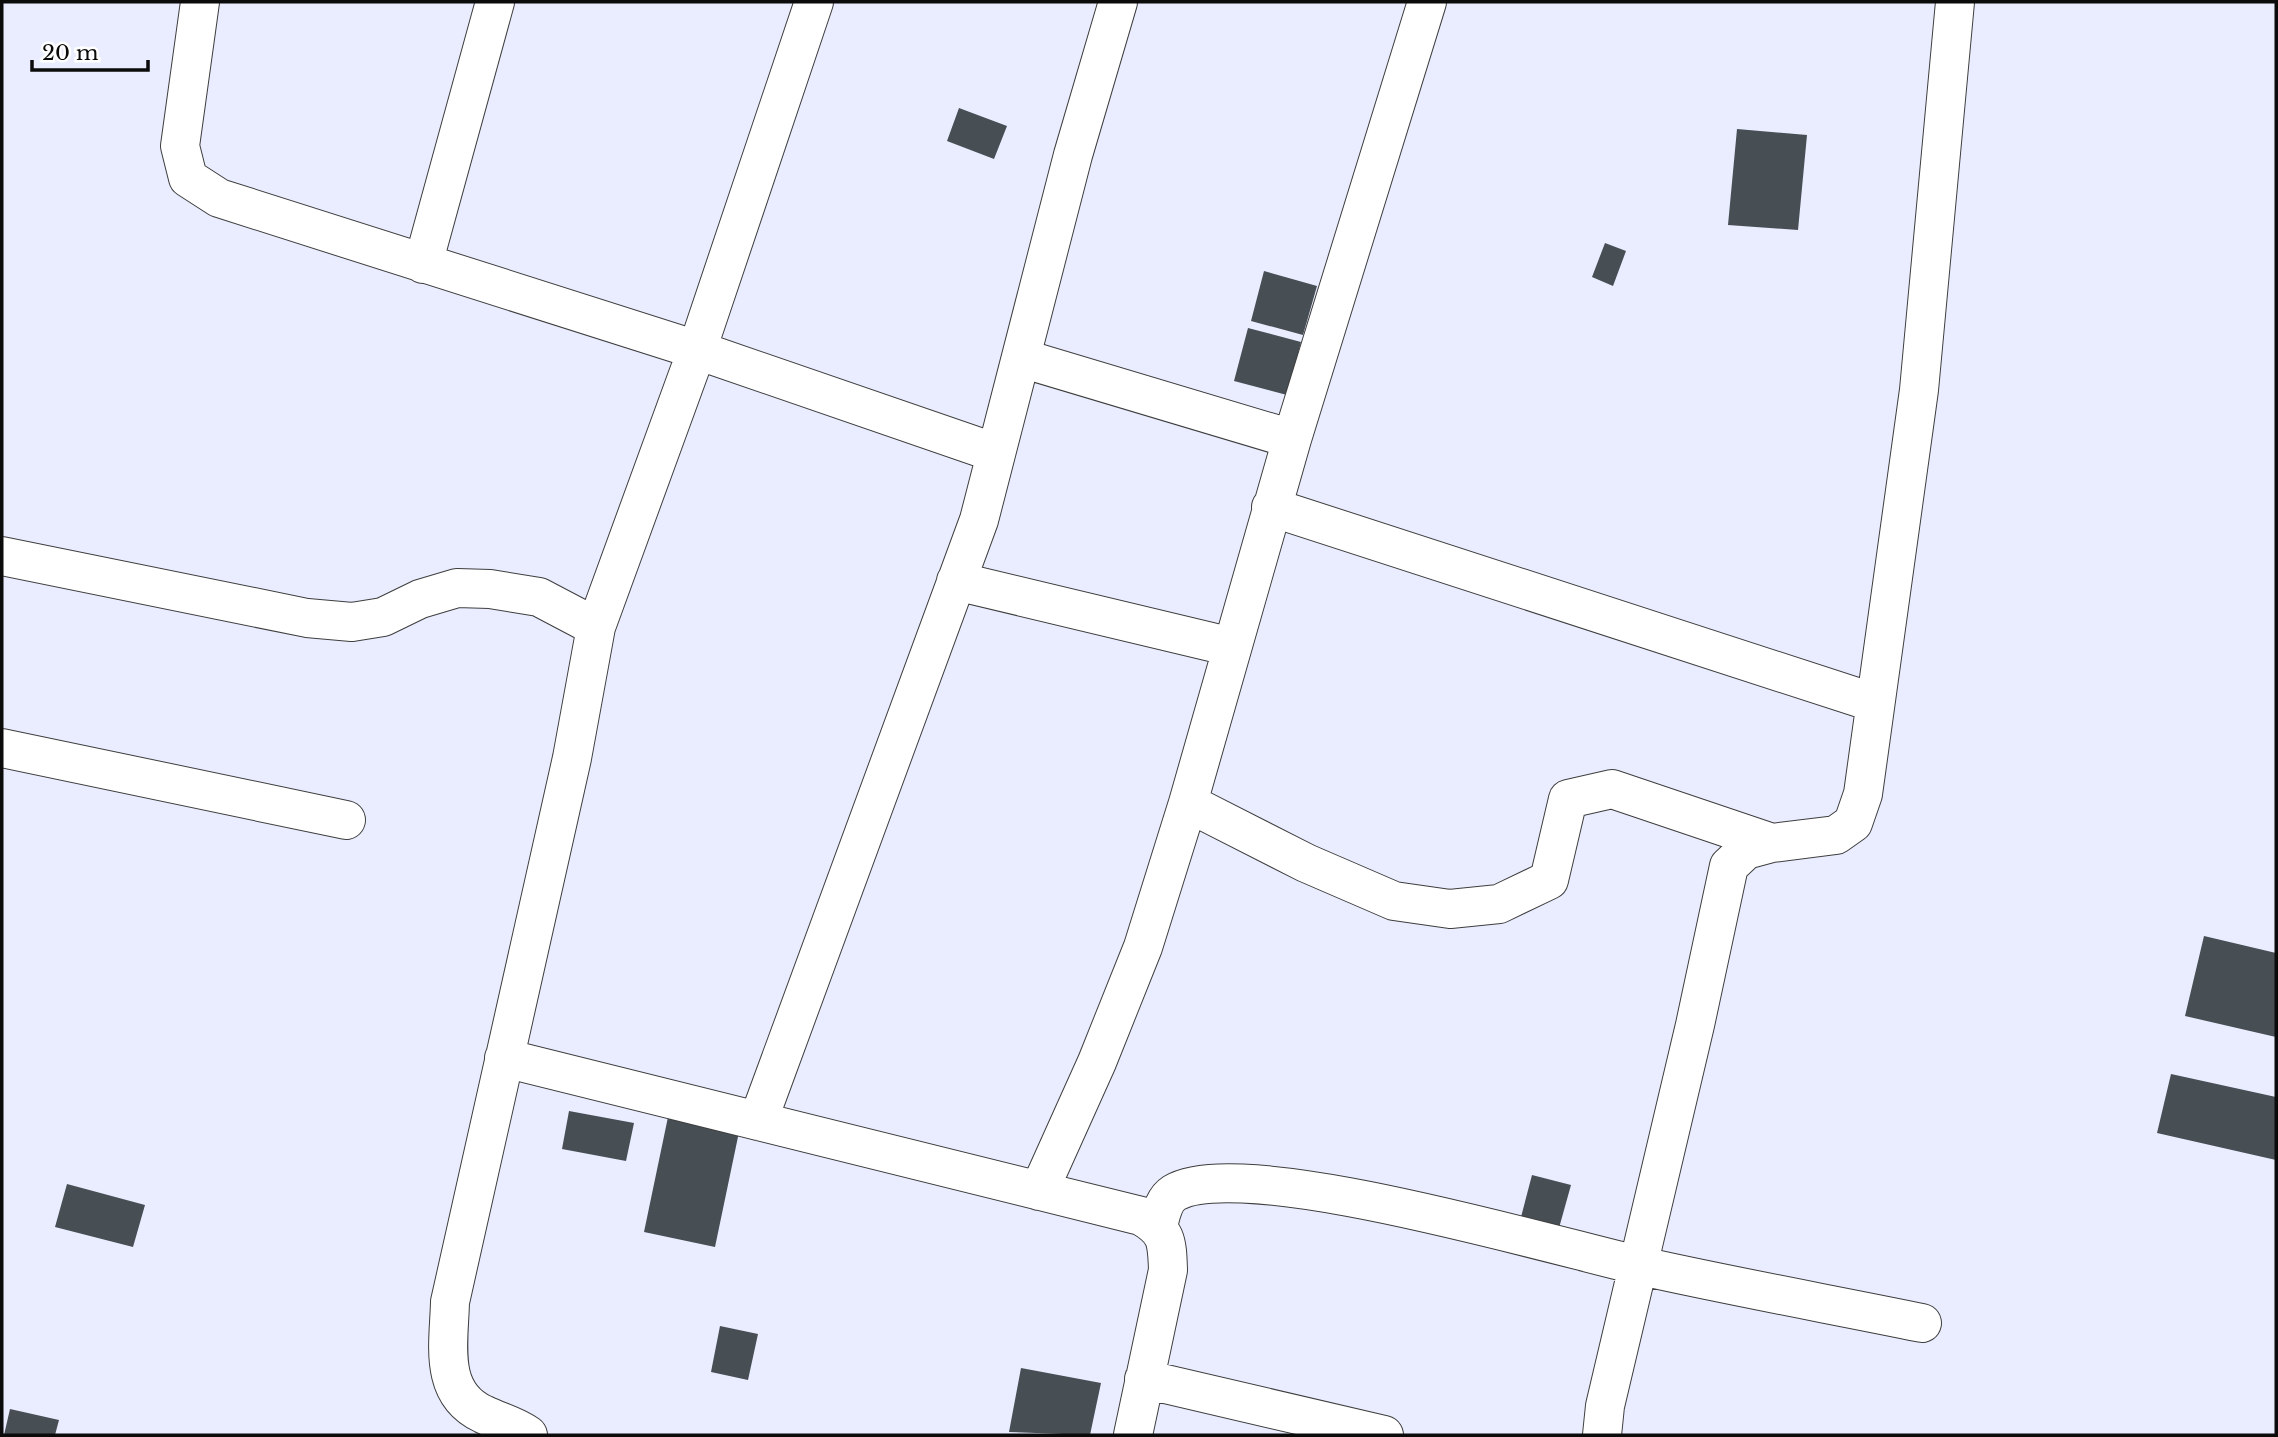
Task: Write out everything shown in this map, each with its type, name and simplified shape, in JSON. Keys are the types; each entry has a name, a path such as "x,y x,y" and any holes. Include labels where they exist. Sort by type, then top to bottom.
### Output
{"street":[{"path":"200,2 180,146 187,178 230,202 697,350 996,453"},
{"path":"423,264 495,2"},
{"path":"528,1435 481,1413 461,1398 448,1371 450,1302 572,758 596,626 697,350 814,2"},
{"path":"758,1121 979,520 1073,155 1118,2"},
{"path":"1039,1191 1097,1062 1143,947 1188,803 1271,508 1427,2"},
{"path":"1602,1435 1605,1406 1640,1266 1729,866 1746,850 1772,843 1813,840 1836,835 1853,823 1863,794 1919,390 1955,2"},
{"path":"1021,358 1292,439"},
{"path":"1271,508 1875,703"},
{"path":"2,556 307,618 352,622 383,617 420,599 457,588 490,589 539,597 596,626"},
{"path":"956,581 1232,647"},
{"path":"2,748 346,820"},
{"path":"1188,803 1306,863 1394,901 1450,909 1499,904 1549,880 1568,799 1586,793 1612,789 1772,843"},
{"path":"504,1059 1141,1216 1158,1226 1167,1242 1168,1270 1133,1435"},
{"path":"1158,1226 1165,1202 1173,1194 1191,1188 1241,1184 1332,1194 1528,1236 1640,1266 1922,1323"},
{"path":"1144,1379 1384,1435"}],"building":[{"path":"959,108 1007,126 994,159 947,141"},
{"path":"1737,129 1807,135 1798,230 1728,225"},
{"path":"1605,243 1626,251 1613,286 1592,277"},
{"path":"1264,271 1317,286 1303,335 1251,321"},
{"path":"1248,328 1301,342 1287,395 1234,381"},
{"path":"2204,936 2276,953 2276,1037 2185,1016"},
{"path":"2171,1074 2276,1097 2276,1160 2157,1133"},
{"path":"569,1111 634,1123 626,1161 562,1149"},
{"path":"668,1117 739,1132 715,1247 644,1232"},
{"path":"1532,1175 1571,1185 1559,1228 1521,1217"},
{"path":"67,1184 145,1205 133,1247 55,1227"},
{"path":"720,1326 758,1334 748,1380 711,1372"},
{"path":"1021,1368 1101,1383 1090,1435 1009,1432"},
{"path":"10,1409 59,1420 55,1435 4,1435"}]}
